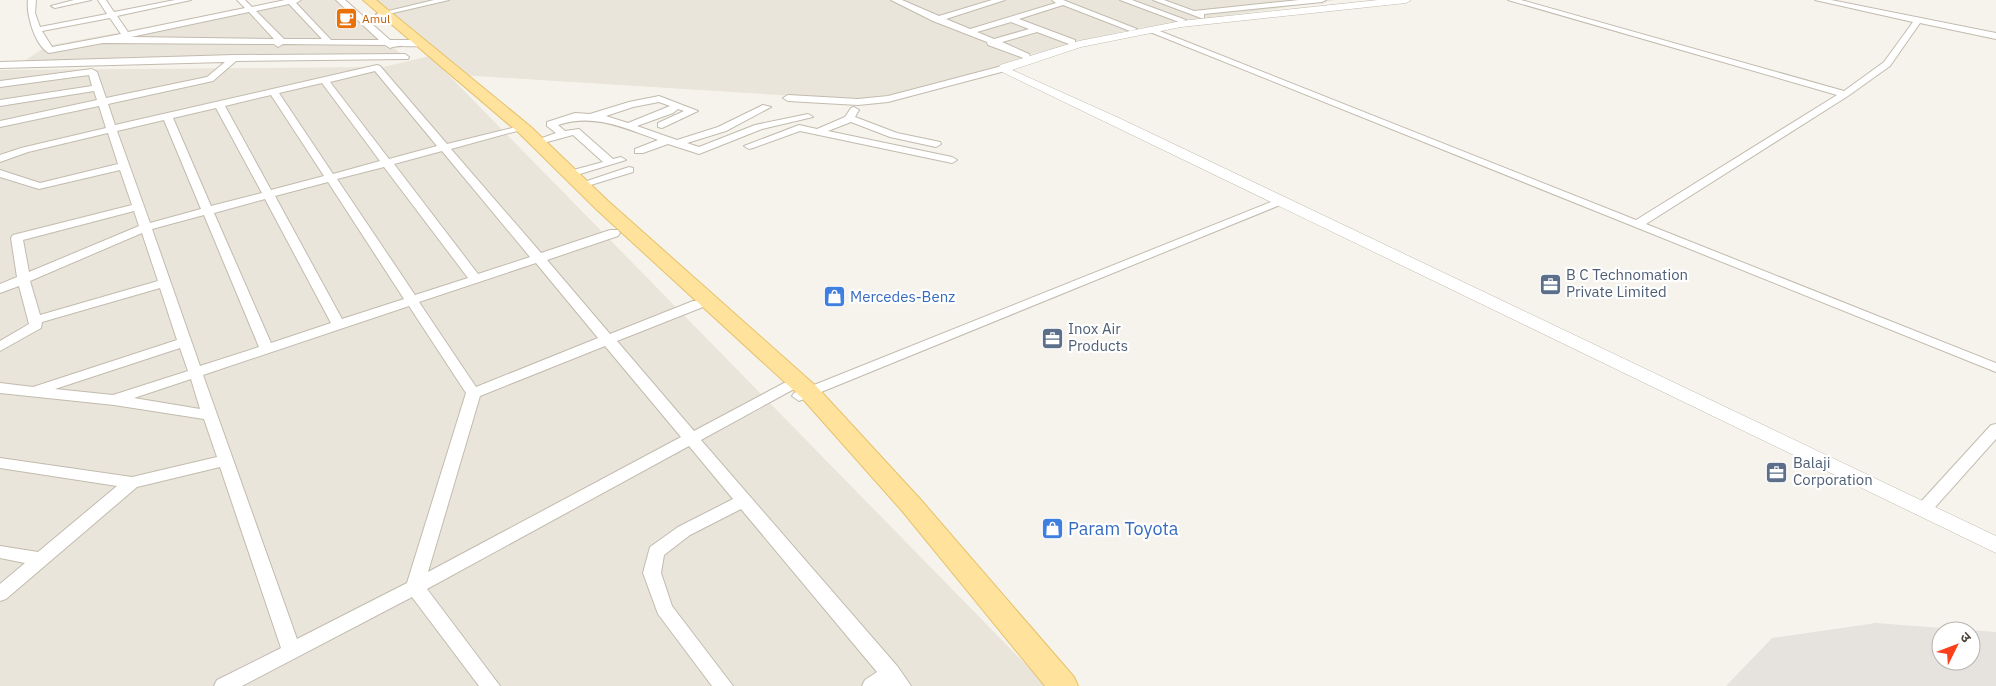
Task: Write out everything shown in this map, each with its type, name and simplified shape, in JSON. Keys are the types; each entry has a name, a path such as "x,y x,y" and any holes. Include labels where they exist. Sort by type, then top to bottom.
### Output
{"main road":[{"path":"364,0 378,9 536,142 799,392 912,506 1063,686"},
{"path":"517,127 588,210 799,392 904,509 1050,686"}],"street":[{"path":"32,0 29,10 37,30 49,50"},
{"path":"55,6 87,0"},
{"path":"102,0 128,38"},
{"path":"37,30 187,0"},
{"path":"241,0 281,41"},
{"path":"128,38 292,0 329,42"},
{"path":"0,159 25,150 324,80 374,63 405,57 340,0"},
{"path":"378,9 445,0"},
{"path":"895,0 991,43 1026,56"},
{"path":"936,19 1001,0"},
{"path":"1124,0 1182,20"},
{"path":"1162,0 1206,18"},
{"path":"1193,13 1316,2 1378,0"},
{"path":"788,98 858,102 888,99 1013,66 1080,44 1149,30 1191,22 1406,0"},
{"path":"1512,0 1845,94"},
{"path":"1819,0 1996,36"},
{"path":"968,32 1011,19 1059,1 1133,29"},
{"path":"1003,68 1007,63 1072,42 1133,29 1182,20 1316,2"},
{"path":"1011,19 1072,42"},
{"path":"1637,225 1845,94 1887,64 1918,20"},
{"path":"991,43 1036,29"},
{"path":"1149,30 1996,368"},
{"path":"36,63 49,50 103,40 128,38 418,43"},
{"path":"259,58 281,41"},
{"path":"0,124 210,79 234,58"},
{"path":"0,65 234,58 326,58 374,63 896,680 872,686"},
{"path":"308,83 326,58"},
{"path":"0,84 92,72 104,61"},
{"path":"1003,68 1996,545"},
{"path":"92,72 113,129 144,228 291,650"},
{"path":"324,80 476,280"},
{"path":"0,103 97,88"},
{"path":"272,91 472,393 414,587"},
{"path":"44,96 52,113"},
{"path":"591,117 613,109 659,99 693,111 662,125"},
{"path":"808,117 800,110 809,100"},
{"path":"820,131 850,118 858,102"},
{"path":"219,104 339,326"},
{"path":"628,126 670,111 676,104"},
{"path":"639,150 722,128 766,107"},
{"path":"167,116 267,350"},
{"path":"563,134 551,124 575,116 591,117 628,126 698,151 759,127 808,117"},
{"path":"799,128 808,117"},
{"path":"850,118 894,135 936,144"},
{"path":"0,289 24,281 144,228 517,127"},
{"path":"750,146 799,128 952,160"},
{"path":"536,142 575,131 608,160"},
{"path":"575,180 620,160"},
{"path":"0,173 39,186 124,166"},
{"path":"575,180 629,170"},
{"path":"224,686 414,587 691,438 799,392 1281,201"},
{"path":"0,347 36,325 24,281 16,238 137,206"},
{"path":"114,400 413,302 614,233"},
{"path":"36,320 164,283"},
{"path":"472,393 698,304"},
{"path":"34,392 185,342"},
{"path":"0,388 114,400 210,416"},
{"path":"1924,510 1996,429"},
{"path":"0,463 132,482 226,460"},
{"path":"0,594 132,482"},
{"path":"723,686 664,609 652,572 656,552 684,531 744,500"},
{"path":"0,552 41,559"},
{"path":"414,587 490,686"}],"shaded area":[{"path":"293,0 342,0 404,57 21,63 47,46"},
{"path":"369,0 1336,0 1133,29 1024,56 1002,66 927,88 859,100 459,75"},
{"path":"430,56 1047,686 0,686 0,70 383,67"},
{"path":"1876,623 1931,627 1931,671 1981,671 1981,631 1996,632 1996,686 1726,686 1772,638"}],"place":[{"name":"Amul","path":"346,19"},
{"name":"B C Technomation Private Limited","path":"1550,284"},
{"name":"Mercedes-Benz","path":"834,297"},
{"name":"Inox Air Products","path":"1052,338"},
{"name":"Balaji Corporation","path":"1777,472"},
{"name":"Param Toyota","path":"1052,529"}]}
